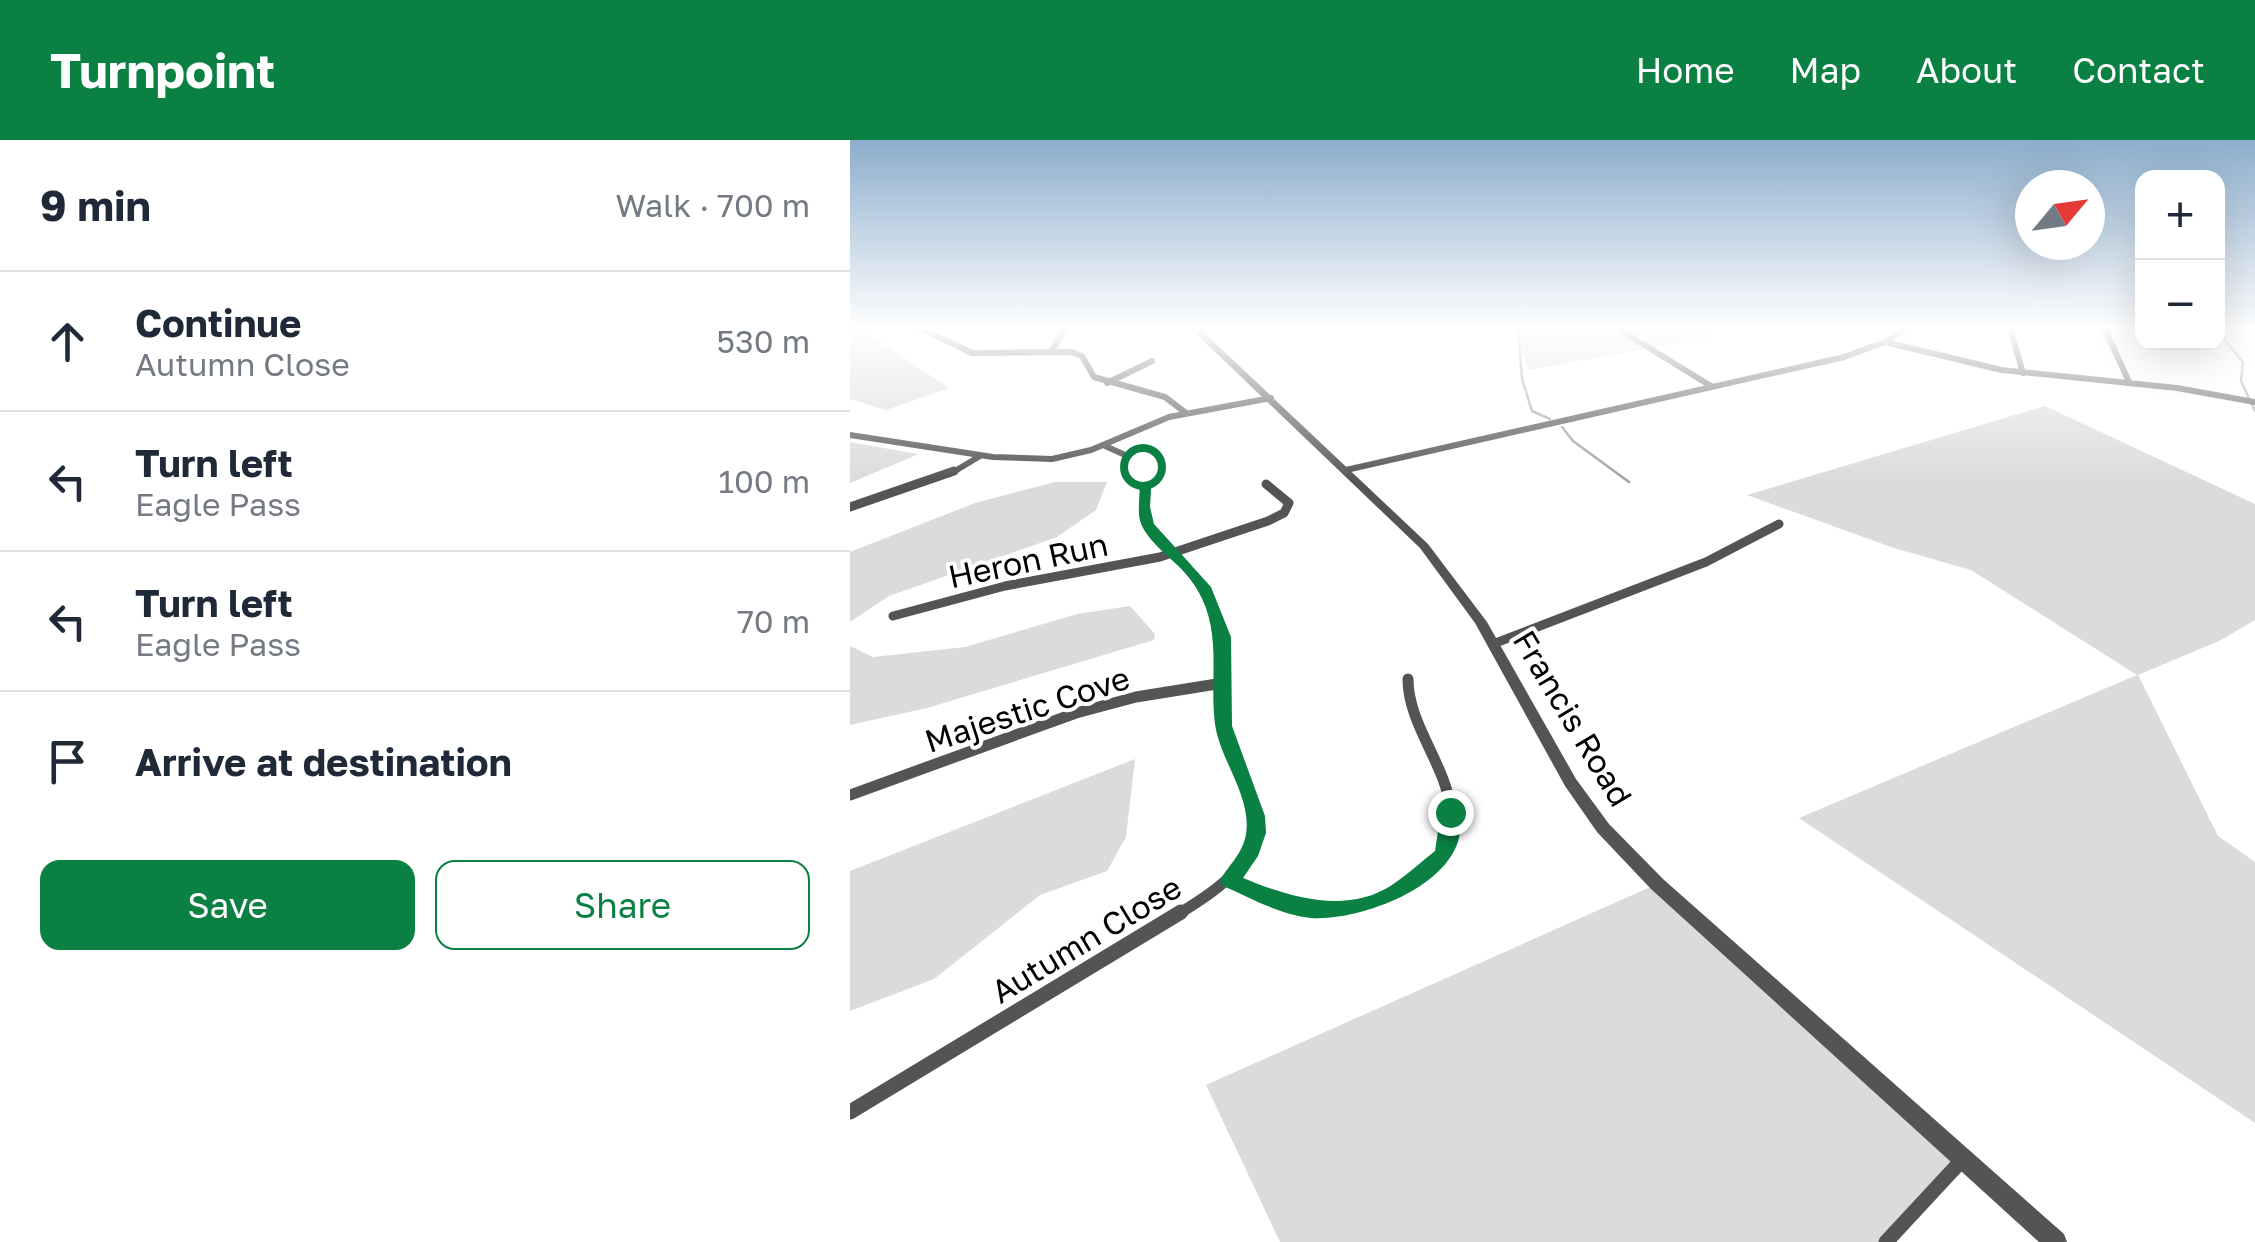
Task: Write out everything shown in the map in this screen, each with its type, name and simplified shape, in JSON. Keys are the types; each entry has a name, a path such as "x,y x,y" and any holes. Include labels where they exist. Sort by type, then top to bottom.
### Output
{"street":[{"path":"1098,378 1165,397 1186,413"},
{"path":"1107,382 1115,378"},
{"name":"Francis Road","path":"1250,378 1424,546 1466,599 1554,756 1603,828 1657,884 2056,1242"},
{"path":"1700,378 1712,386"},
{"path":"1346,470 1746,378"},
{"path":"2087,378 2255,402"},
{"path":"850,435 981,456 1052,459 1103,445 1152,422 1269,396"},
{"name":"Autumn Close","path":"850,1112 1230,880 1249,856 1256,833 1255,816 1224,726 1223,637 1216,613 1204,587 1146,520 1146,473 1134,459 1103,445"},
{"path":"850,507 943,478 981,456"},
{"name":"Heron Run","path":"894,616 1005,586 1172,553 1278,517 1289,503 1266,484"},
{"path":"1493,644 1706,562 1779,524"},
{"path":"1230,880 1282,903 1312,910 1352,906 1396,893 1442,856 1448,844 1450,812 1408,697 1408,679"},
{"name":"Majestic Cove","path":"850,794 1076,713 1136,697 1223,683"},
{"path":"1886,1242 1964,1158"}],"shaded area":[{"path":"850,378 935,378 949,388 886,410 850,399"},
{"path":"2045,406 2255,504 2255,620 2219,641 2138,675 2218,836 2255,862 2255,1123 1799,818 2137,675 1971,570 1894,548 1747,495"},
{"path":"850,442 918,454 919,454 850,483"},
{"path":"1055,482 1107,482 1096,510 1057,537 889,596 850,622 850,552 975,503"},
{"path":"1130,606 1155,634 1154,640 927,708 850,725 850,646 873,657 965,647 1077,614"},
{"path":"1135,759 1126,837 1107,871 1040,895 934,979 850,1011 850,871"},
{"path":"1657,884 1964,1158 1883,1242 1280,1242 1206,1085"}],"waterway":[{"path":"1522,378 1532,411 1550,419"},
{"path":"2241,378 2255,411"},
{"path":"1562,427 1573,441 1629,482"}],"route":[{"path":"1142,466 1146,473 1144,507 1148,525 1204,587 1223,637 1224,726 1255,816 1256,833 1249,856 1230,880 1282,903 1312,910 1352,906 1396,893 1442,856 1448,844 1450,812"}]}
